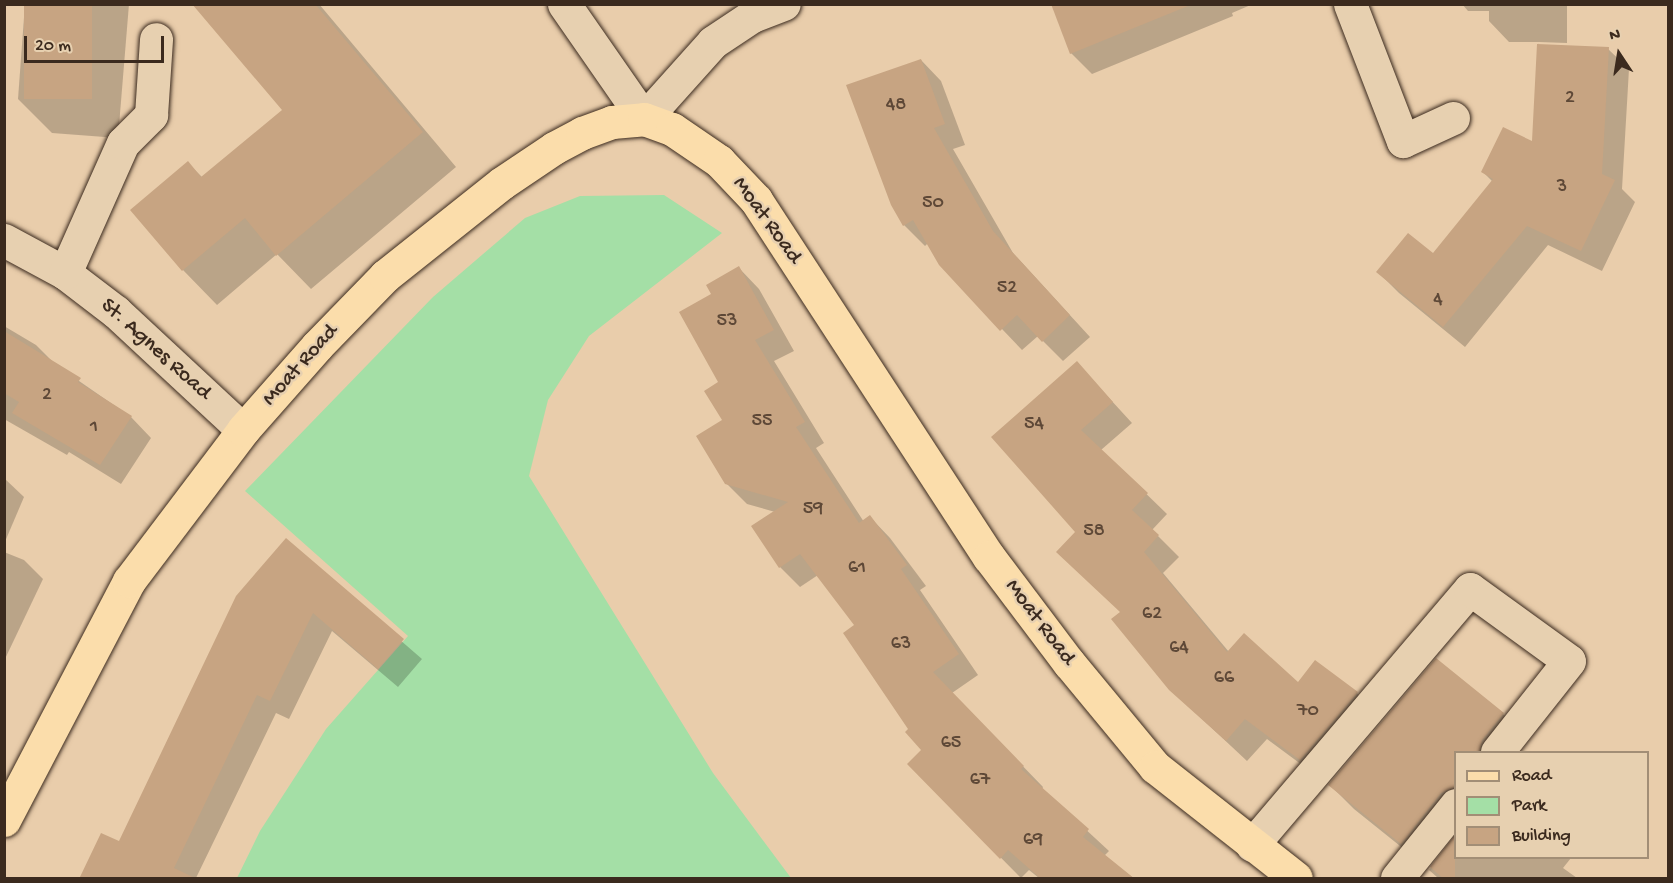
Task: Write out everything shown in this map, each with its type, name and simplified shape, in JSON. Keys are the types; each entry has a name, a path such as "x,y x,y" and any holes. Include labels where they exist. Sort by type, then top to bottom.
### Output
{"main road":[{"name":"Moat Road","path":"4,820 129,580 243,430 317,346 385,276 502,183 554,148 582,133 612,122 644,119 672,129 719,161 756,200 989,557 1069,663 1155,767 1296,879"}],"street":[{"path":"564,4 644,119 713,42 752,16 784,4"},
{"path":"1350,4 1403,141 1453,118"},
{"path":"65,273 123,143 151,115 156,39"},
{"name":"St. Agnes Road","path":"4,240 65,273 116,312 243,430"},
{"path":"1252,845 1470,589 1569,661 1499,751"},
{"path":"1397,879 1454,806"}],"green space":[{"path":"664,195 722,233 589,336 548,400 529,476 713,773 791,878 237,878 260,831 326,729 408,636 245,491 433,297 525,218 580,196"}],"building":[{"path":"24,4 92,4 92,99 24,99"},
{"path":"192,4 315,4 423,132 276,256 245,218 182,271 130,210 188,161 201,177 282,110"},
{"path":"1051,4 1187,4 1188,6 1070,54"},
{"path":"1537,44 1609,47 1602,174 1615,180 1581,251 1527,226 1443,327 1376,272 1408,233 1433,253 1493,179 1481,172 1503,127 1532,141"},
{"path":"921,59 945,124 934,128 993,231 1070,315 1042,342 1017,315 1000,331 939,265 913,220 903,226 891,205 846,85"},
{"path":"739,266 774,330 755,340 805,422 796,427 859,523 870,515 907,565 901,569 959,654 933,672 1024,766 1021,769 1089,829 1083,837 1135,879 1041,879 1008,850 1000,859 907,764 921,750 905,732 908,729 843,633 854,625 800,554 779,568 751,526 788,502 725,484 696,436 722,420 704,391 718,382 679,312 711,294 706,285"},
{"path":"4,331 81,378 78,382 132,416 100,465 12,413 19,402 4,393"},
{"path":"1077,361 1113,402 1081,430 1148,493 1132,510 1159,535 1144,552 1227,652 1244,633 1298,682 1315,660 1358,692 1300,760 1245,719 1226,741 1169,690 1111,619 1120,612 1056,552 1075,532 991,437"},
{"path":"286,538 404,639 378,669 313,613 270,701 257,695 174,868 197,879 79,879 101,833 119,841 236,596"},
{"path":"1436,658 1504,713 1482,740 1479,751 1454,751 1454,787 1441,793 1401,844 1328,785"},
{"path":"1454,836 1455,879 1444,879 1430,867"}]}
